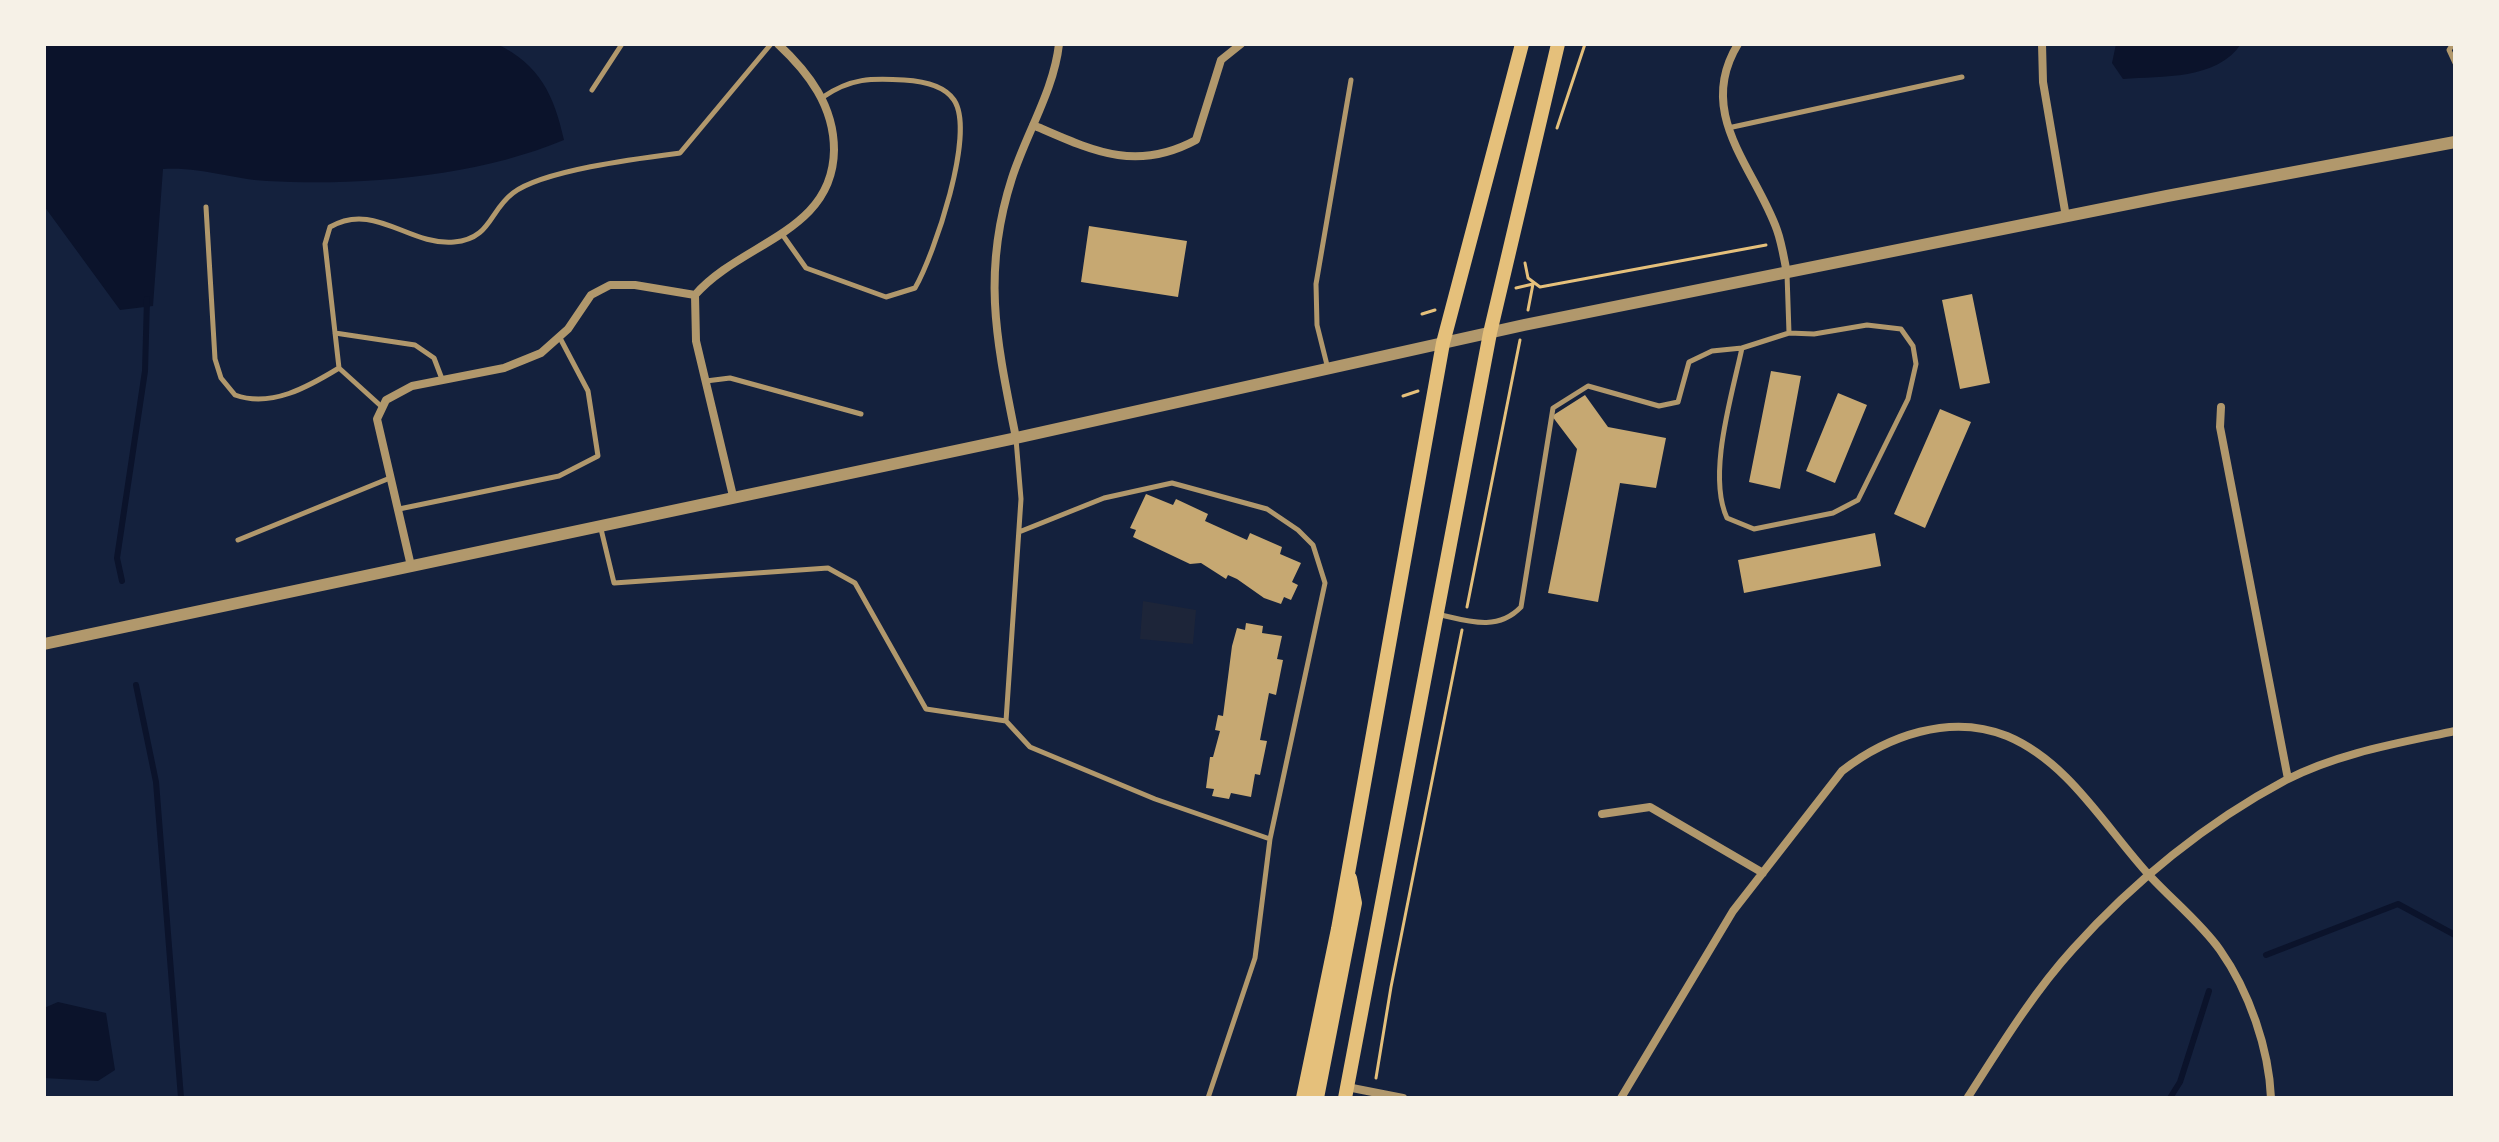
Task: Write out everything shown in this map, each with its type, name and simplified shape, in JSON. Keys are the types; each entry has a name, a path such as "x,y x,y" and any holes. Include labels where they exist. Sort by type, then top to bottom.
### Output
{"main road":[{"path":"1303,1098 1348,870 1443,343 1522,44"},
{"path":"1346,1093 1498,292 1558,44"},
{"path":"1317,1098 1355,903 1348,870"}],"street":[{"path":"733,496 696,341 695,295 708,280 782,234 817,206 833,170 834,132 823,97 799,64 778,44"},
{"path":"1016,438 997,342 993,259 1012,178 1059,44"},
{"path":"1033,125 1101,154 1142,157 1173,152 1196,140 1221,60 1241,44"},
{"path":"1738,44 1725,79 1723,101 1727,128 1780,242 1787,273"},
{"path":"2042,44 2043,82 2066,217"},
{"path":"44,644 1016,438 1490,333 2066,217 2455,143"},
{"path":"411,566 377,419 386,400 412,386 504,368 541,353 559,337 591,295 610,285 635,285 695,295"},
{"path":"2221,407 2220,427 2288,779"},
{"path":"1621,1098 1733,911 1842,771 1861,756 1920,730 1960,728 2004,735 2035,751 2059,769 2148,874 2220,950 2260,1028 2271,1098"},
{"path":"1968,1097 2006,1039 2072,950 2148,874 2288,779 2366,751 2455,731"},
{"path":"1602,814 1650,807 1693,835 1763,873"},
{"path":"1346,1093 1374,1092 1403,1098"}],"lane":[{"path":"592,90 622,44"},
{"path":"383,407 339,368 325,244 330,227 342,219 368,218 428,238 453,242 483,232 512,193 538,182 614,161 680,153 771,44"},
{"path":"2453,44 2449,50 2455,63"},
{"path":"782,234 806,268 886,297 915,288 930,262 957,156 962,120 954,99 939,88 918,81 864,77 841,85 823,97"},
{"path":"1727,128 1962,77"},
{"path":"1328,370 1317,325 1316,284 1351,80"},
{"path":"206,207 215,359 228,386 243,398 271,398 305,390 339,368"},
{"path":"1787,273 1791,303 1789,333"},
{"path":"1436,613 1496,624 1509,620 1521,607 1553,408 1588,386 1659,406 1678,402 1689,362 1712,351 1742,348 1789,333 1814,334 1885,325 1901,329 1913,346 1916,364 1908,399 1858,500 1833,513 1754,529 1727,518 1719,500 1725,432 1742,348"},
{"path":"335,333 415,345 434,358 442,380"},
{"path":"398,510 559,476 598,456 588,391 559,337"},
{"path":"706,381 730,378 861,414"},
{"path":"1006,721 1021,499 1016,438"},
{"path":"238,540 390,478"},
{"path":"1019,532 1104,498 1172,483 1267,509 1313,545 1325,583 1270,839 1255,958 1208,1098"},
{"path":"600,525 614,583 828,568 855,583 926,709 1006,721 1030,747 1155,799 1270,839"}],"path":[{"path":"1554,141 1585,44"},
{"path":"1526,254 1525,272 1533,284 1540,287 1780,242"},
{"path":"1498,292 1533,284"},
{"path":"1422,314 1454,304"},
{"path":"1374,1092 1391,987 1513,363"},
{"path":"1403,396 1436,386"}],"shaded area":[{"path":"44,44 497,44 524,62 543,83 550,95 564,140 494,163 380,180 267,181 163,169 153,306 120,310 44,206"},
{"path":"2116,44 2241,44 2231,56 2203,70 2123,79 2112,63"},
{"path":"1143,601 1196,610 1193,644 1140,639"},
{"path":"58,1002 106,1013 115,1070 98,1081 44,1078 44,1008"}],"building":[{"path":"1089,226 1187,241 1178,297 1081,282"},
{"path":"1972,294 1990,383 1960,389 1942,300"},
{"path":"1771,371 1801,376 1780,489 1749,482"},
{"path":"1838,393 1867,405 1835,483 1806,471"},
{"path":"1585,395 1608,427 1666,438 1656,488 1620,483 1598,602 1548,593 1577,449 1552,416"},
{"path":"1940,409 1971,422 1925,528 1894,514"},
{"path":"1146,494 1173,505 1176,499 1208,514 1205,521 1247,540 1250,533 1282,547 1280,554 1301,563 1292,582 1298,585 1291,600 1284,597 1281,604 1264,598 1237,579 1228,575 1226,579 1201,563 1190,564 1133,537 1136,530 1130,528"},
{"path":"1875,533 1881,566 1744,593 1738,560"},
{"path":"1246,623 1263,626 1262,633 1282,636 1277,659 1283,660 1276,695 1269,693 1260,740 1267,741 1260,775 1255,774 1251,797 1231,793 1229,799 1212,796 1214,789 1206,788 1210,757 1213,757 1220,731 1215,730 1218,715 1223,716 1232,646 1237,628 1245,630"}],"waterway":[{"path":"122,581 117,558 145,371 147,299"},
{"path":"136,685 156,782 181,1098"},
{"path":"2266,955 2398,904 2455,935"},
{"path":"2170,1098 2180,1082 2209,991"}]}
